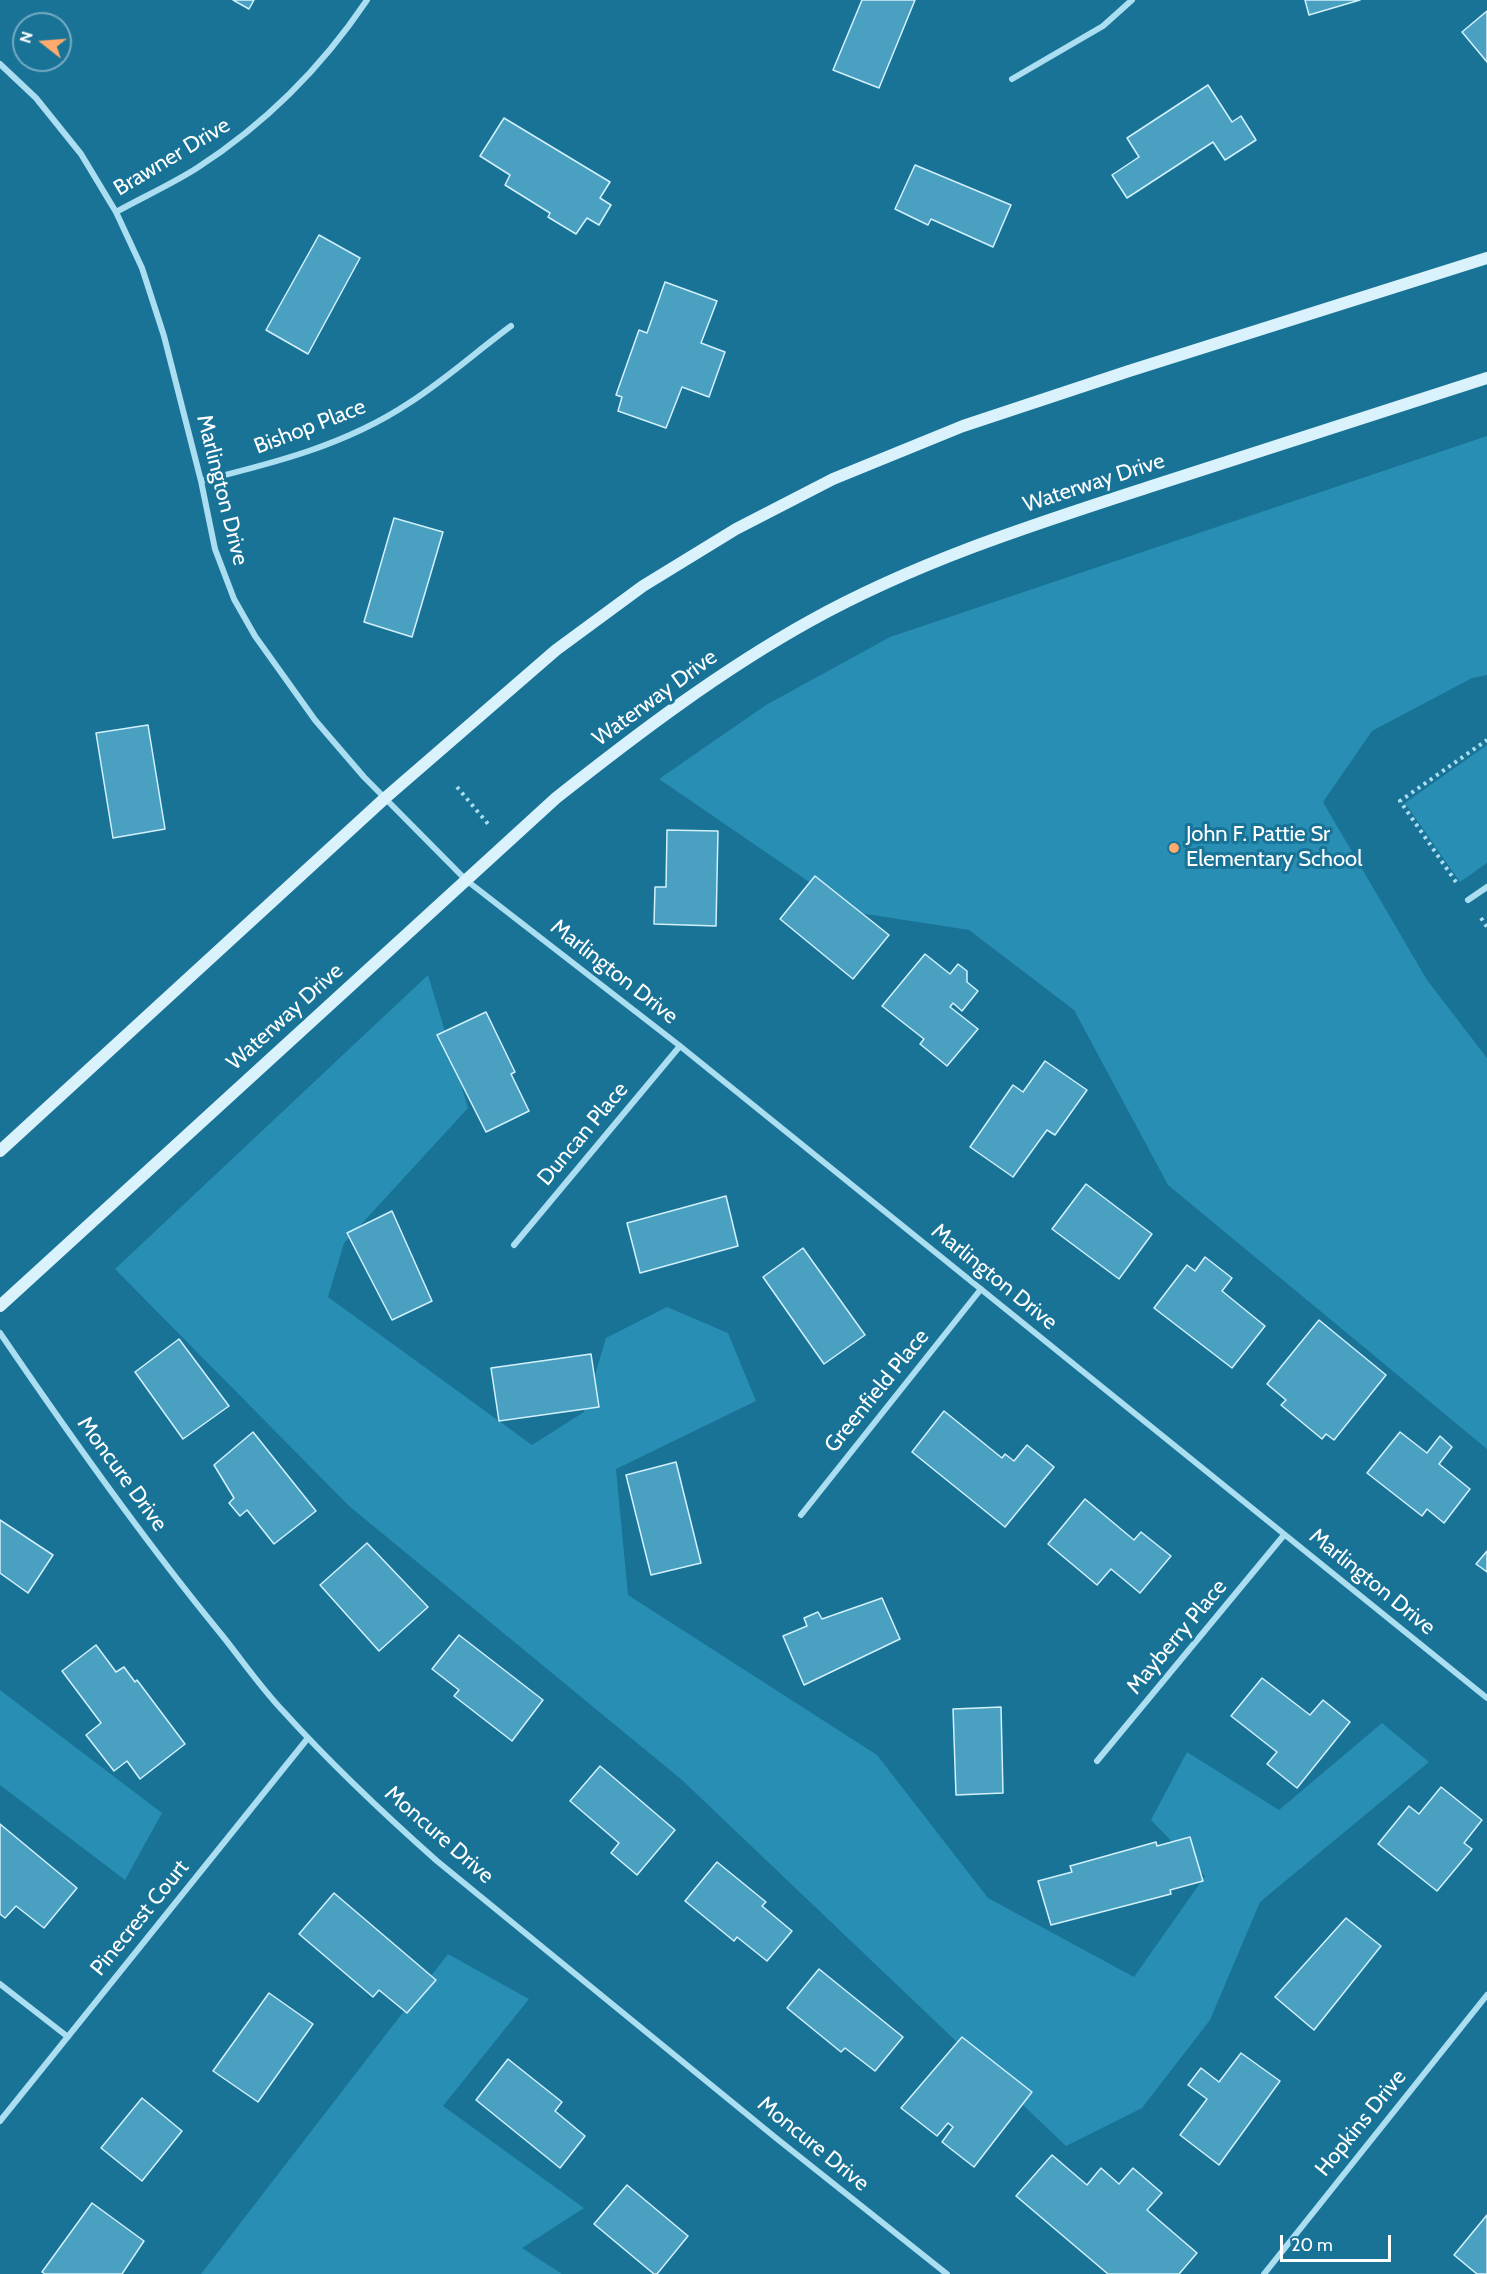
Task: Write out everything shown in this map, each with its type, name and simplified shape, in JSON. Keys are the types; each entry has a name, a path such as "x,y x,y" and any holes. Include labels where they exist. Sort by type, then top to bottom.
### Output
{"street":[{"name":"Brawner Drive","path":"116,212 195,169 241,138 292,93 346,31 367,0"},
{"path":"1012,79 1103,26 1132,0"},
{"name":"Marlington Drive","path":"0,64 36,98 81,154 116,212 142,268 164,336 201,481 215,549 234,599 255,636 315,720 384,799 466,880 680,1046 1487,1698"},
{"path":"0,1151 384,799 556,650 643,586 736,529 833,479 963,426 1487,258"},
{"name":"Bishop Place","path":"201,481 281,462 347,437 409,404 511,326"},
{"name":"Waterway Drive","path":"0,1306 556,798 640,732 749,657 812,620 894,579 1001,535 1487,378"},
{"path":"1468,900 1487,887"},
{"name":"Duncan Place","path":"514,1245 680,1046"},
{"name":"Greenfield Place","path":"801,1515 981,1289"},
{"name":"Moncure Drive","path":"0,1333 102,1478 182,1586 282,1710 308,1738 401,1830 437,1862 947,2274"},
{"name":"Mayberry Place","path":"1097,1761 1284,1535"},
{"name":"Pinecrest Court","path":"0,2121 308,1738"},
{"path":"0,1984 68,2037"},
{"name":"Hopkins Drive","path":"1264,2274 1487,1995"}],"path":[{"path":"1487,740 1400,801 1487,927"},
{"path":"457,787 492,828"}],"shaded area":[{"name":"John F. Pattie Sr Elementary School","path":"1487,436 1487,675 1472,678 1372,731 1323,802 1427,980 1487,1058 1487,1449 1168,1185 1074,1010 969,930 853,912 659,779 766,705 890,637"},
{"path":"1487,745 1487,863 1460,882 1405,803"},
{"path":"428,975 468,1108 344,1243 328,1297 532,1445 584,1412 606,1338 667,1307 728,1333 756,1401 616,1469 628,1595 877,1755 988,1898 1134,1977 1205,1876 1151,1820 1187,1752 1279,1810 1382,1723 1429,1762 1260,1902 1210,2020 1142,2108 1066,2146 682,1780 349,1506 115,1269"},
{"path":"0,1690 162,1813 125,1880 0,1785"},
{"path":"448,1954 529,1999 443,2106 584,2208 522,2248 562,2274 201,2274"}],"building":[{"path":"233,0 254,0 249,9"},
{"path":"862,0 915,0 879,88 833,70"},
{"path":"1305,0 1360,0 1309,15"},
{"path":"1487,11 1487,62 1462,32"},
{"path":"1208,85 1232,122 1241,116 1256,140 1225,160 1213,142 1127,198 1112,175 1139,157 1127,138"},
{"path":"504,118 610,182 600,198 611,205 599,225 587,218 576,234 548,217 550,213 505,185 510,175 480,156"},
{"path":"915,165 1011,205 993,247 931,219 928,225 895,209"},
{"path":"319,235 360,258 308,354 266,330"},
{"path":"665,282 717,301 701,343 725,352 709,397 682,387 666,428 618,411 622,397 616,395 639,330 647,333"},
{"path":"394,518 443,532 412,637 364,622"},
{"path":"148,725 165,829 113,838 96,733"},
{"path":"667,830 718,831 716,926 654,924 655,887 666,887"},
{"path":"815,876 889,935 853,979 780,919"},
{"path":"925,954 950,974 958,964 967,971 967,982 978,991 962,1011 953,1003 950,1007 978,1029 947,1066 920,1044 924,1039 882,1006"},
{"path":"486,1012 515,1072 511,1074 529,1111 486,1132 437,1035"},
{"path":"1045,1061 1087,1090 1055,1135 1047,1130 1013,1177 970,1147 1013,1085 1023,1092"},
{"path":"1086,1184 1152,1234 1119,1279 1052,1229"},
{"path":"726,1196 738,1246 640,1273 627,1223"},
{"path":"392,1211 432,1301 392,1320 347,1233"},
{"path":"803,1248 865,1335 824,1364 763,1277"},
{"path":"1205,1257 1232,1278 1222,1291 1265,1326 1232,1368 1154,1308 1187,1265 1195,1271"},
{"path":"1319,1320 1386,1375 1334,1440 1326,1434 1322,1439 1281,1405 1286,1400 1267,1384"},
{"path":"179,1339 229,1406 183,1439 135,1372"},
{"path":"591,1354 599,1407 499,1421 491,1368"},
{"path":"944,1411 1002,1458 1005,1454 1014,1461 1027,1445 1054,1467 1005,1527 912,1452"},
{"path":"253,1432 316,1511 274,1544 247,1510 240,1516 229,1503 234,1498 214,1465"},
{"path":"1400,1432 1427,1453 1440,1436 1452,1447 1439,1464 1470,1489 1444,1523 1427,1509 1422,1516 1367,1473"},
{"path":"676,1462 701,1563 651,1575 626,1475"},
{"path":"1085,1499 1134,1540 1141,1532 1171,1556 1140,1593 1111,1569 1097,1585 1048,1544"},
{"path":"0,1520 53,1555 28,1593 0,1573"},
{"path":"367,1543 428,1607 379,1651 320,1585"},
{"path":"1487,1551 1487,1572 1476,1564"},
{"path":"882,1598 900,1639 804,1685 783,1636 807,1626 804,1618 818,1612 822,1619"},
{"path":"459,1635 543,1700 512,1741 454,1696 459,1690 432,1669"},
{"path":"96,1645 116,1672 124,1667 135,1682 137,1680 185,1744 140,1779 127,1761 114,1771 86,1735 101,1723 62,1671"},
{"path":"1262,1678 1310,1715 1323,1700 1350,1722 1297,1788 1267,1764 1277,1752 1231,1716"},
{"path":"1001,1707 1003,1793 956,1795 953,1709"},
{"path":"600,1766 675,1830 637,1875 611,1853 619,1843 570,1801"},
{"path":"1441,1787 1482,1820 1464,1843 1472,1849 1437,1891 1378,1844 1409,1806 1419,1814"},
{"path":"0,1824 77,1888 44,1928 16,1906 5,1918 0,1914"},
{"path":"1190,1837 1203,1881 1170,1890 1171,1894 1051,1925 1038,1881 1072,1872 1070,1866 1156,1842 1157,1846"},
{"path":"717,1862 766,1902 762,1906 792,1931 767,1961 737,1937 734,1941 685,1901"},
{"path":"334,1893 436,1980 407,2013 379,1990 373,1997 299,1934"},
{"path":"1346,1918 1381,1946 1314,2030 1275,1997"},
{"path":"819,1969 903,2037 875,2071 845,2048 841,2052 787,2008"},
{"path":"269,1993 313,2024 258,2102 213,2071"},
{"path":"962,2037 1032,2092 974,2167 942,2142 953,2127 948,2123 937,2136 901,2108"},
{"path":"1241,2053 1280,2081 1219,2165 1180,2135 1207,2099 1188,2085 1201,2068 1219,2082"},
{"path":"508,2059 562,2102 555,2111 585,2136 560,2168 476,2100"},
{"path":"142,2098 182,2131 142,2181 101,2148"},
{"path":"1052,2155 1087,2185 1101,2168 1119,2184 1133,2168 1162,2193 1147,2210 1197,2253 1179,2274 1108,2274 1016,2196"},
{"path":"627,2185 688,2236 657,2274 654,2274 594,2224"},
{"path":"92,2203 144,2241 122,2274 45,2274 42,2272"},
{"path":"1487,2215 1487,2274 1477,2274 1454,2255"}],"place":[{"name":"John F. Pattie Sr Elementary School","path":"1174,848"}]}
